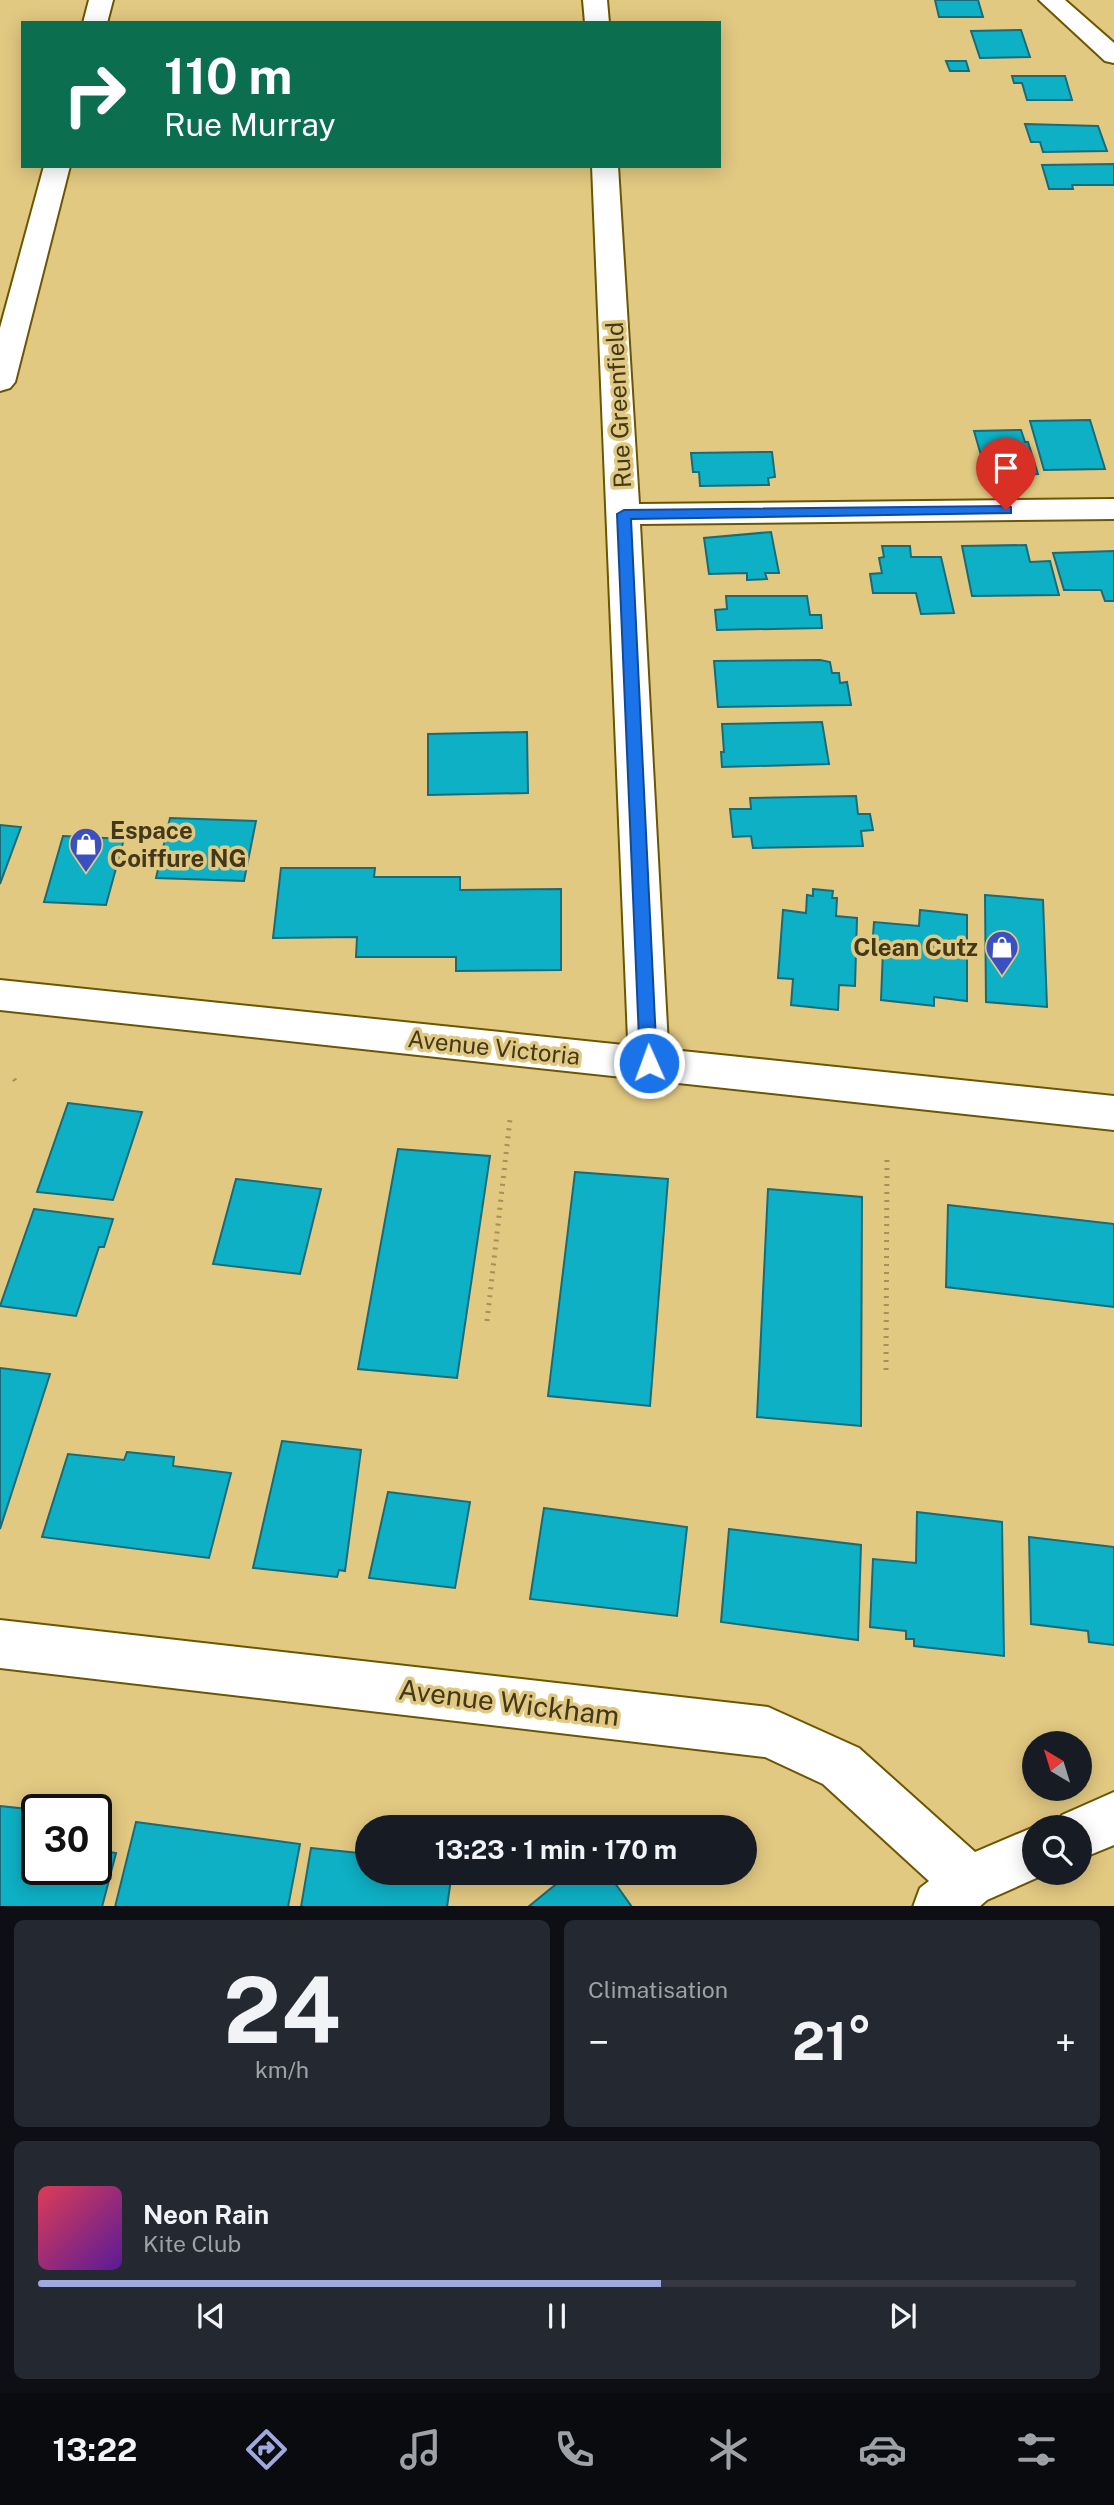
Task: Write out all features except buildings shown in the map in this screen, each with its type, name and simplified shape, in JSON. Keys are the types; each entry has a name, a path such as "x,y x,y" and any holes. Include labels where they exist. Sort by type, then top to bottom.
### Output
{"street":[{"path":"96,21 101,0"},
{"path":"595,0 597,21"},
{"path":"1051,0 1114,56"},
{"path":"0,382 56,168"},
{"name":"Rue Greenfield","path":"605,168 649,1063"},
{"path":"624,514 1114,509"},
{"name":"Avenue Victoria","path":"1,998 1114,1113"},
{"name":"Avenue Wickham","path":"0,1644 768,1732 841,1766 954,1894"},
{"path":"1092,1828 1114,1818"},
{"path":"954,1894 1022,1859"}],"path":[{"path":"487,1321 510,1119"},
{"path":"886,1370 887,1154"}],"place":[{"name":"Espace Coiffure NG","path":"86,874"},
{"name":"Clean Cutz","path":"1002,977"}],"route":[{"path":"649,1063 624,514 1006,510"}]}
